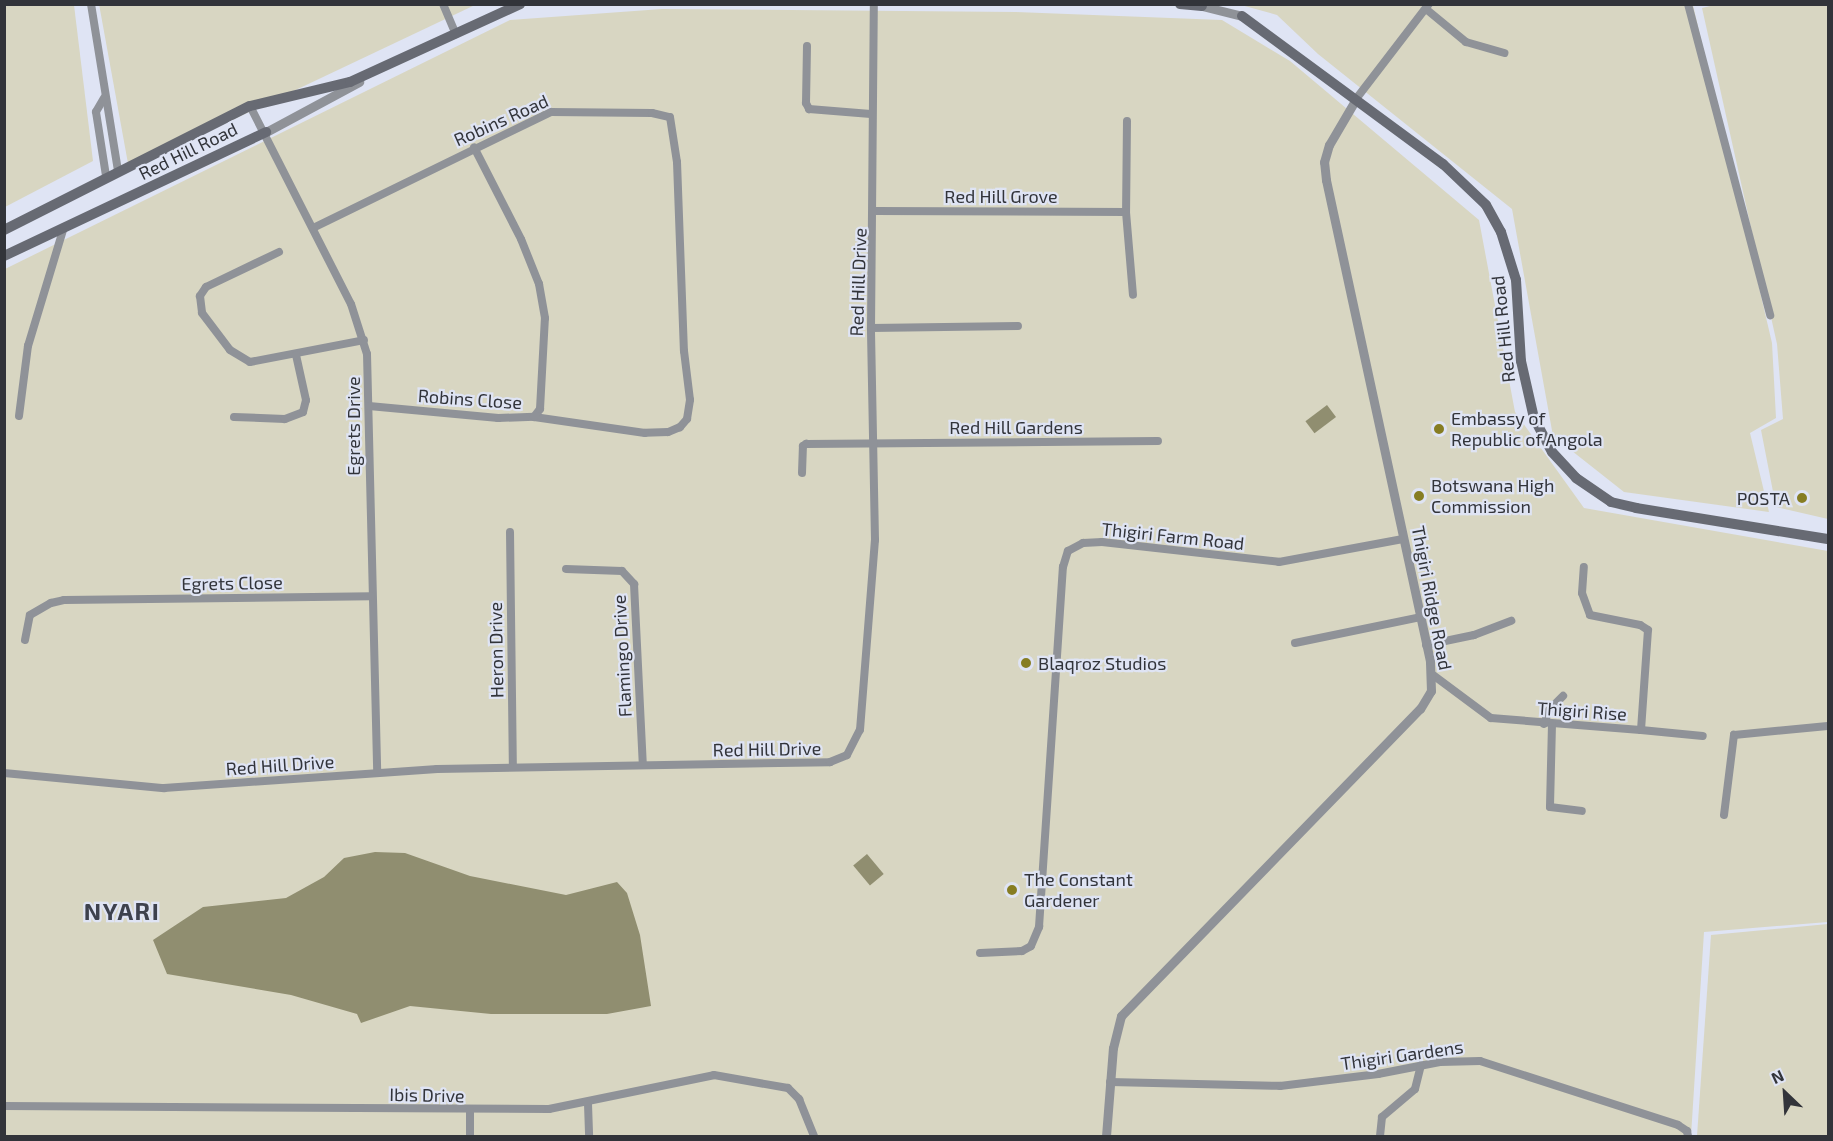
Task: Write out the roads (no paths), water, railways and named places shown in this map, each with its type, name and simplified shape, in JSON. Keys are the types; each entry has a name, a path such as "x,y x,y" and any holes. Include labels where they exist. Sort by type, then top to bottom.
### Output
{"main road":[{"name":"Red Hill Road","path":"4,230 106,176 250,106 333,88 382,69 519,4"},
{"name":"Red Hill Road","path":"1180,4 1202,6"},
{"name":"Red Hill Road","path":"1242,16 1466,183 1495,218 1516,280 1521,362 1534,418 1552,452 1576,478 1592,492 1636,508 1828,539"},
{"name":"Red Hill Road","path":"4,256 266,132"}],"street":[{"path":"91,4 104,98 118,171"},
{"path":"442,4 456,34"},
{"name":"Red Hill Drive","path":"4,773 164,788 377,773 513,767 830,762 850,751 860,730 875,540 871,328 875,211 871,114 874,4"},
{"path":"1688,4 1770,315"},
{"name":"Red Hill Road","path":"1202,6 1242,16"},
{"path":"1356,99 1428,7 1466,42 1504,53"},
{"path":"807,46 808,107 871,114"},
{"name":"Red Hill Road","path":"266,132 382,69"},
{"path":"104,98 96,112 106,176"},
{"name":"Thigiri Ridge Road","path":"1106,1137 1117,1025 1129,1006 1420,709 1431,691 1433,675 1325,170 1329,145 1356,99"},
{"name":"Egrets Drive","path":"250,106 266,132 351,304 364,340 369,405 370,596 377,773"},
{"name":"Robins Road","path":"313,228 530,119 562,110 662,113 670,117 674,129 684,351 690,400 687,418 680,427 668,432 645,433 534,417"},
{"path":"1127,121 1126,212 1133,295"},
{"name":"Robins Close","path":"369,405 498,418 534,417 540,409 545,318 539,284 521,239 474,147"},
{"name":"Red Hill Grove","path":"875,211 1126,212"},
{"path":"19,416 28,346 64,227"},
{"path":"279,252 206,287 200,296 202,313 240,360 250,362 296,355 364,340"},
{"path":"871,328 1018,326"},
{"path":"234,417 285,419 303,412 306,400 296,355"},
{"name":"Red Hill Gardens","path":"802,473 803,446 806,444 1158,441"},
{"name":"Heron Drive","path":"510,532 513,767"},
{"name":"Thigiri Farm Road","path":"980,953 1022,951 1031,946 1039,927 1063,567 1068,550 1083,543 1102,542 1268,562 1403,539"},
{"name":"Thigiri Rise","path":"1433,675 1491,718 1641,730 1648,630 1640,625 1590,615 1582,593 1584,567"},
{"name":"Flamingo Drive","path":"566,569 622,571 634,584 643,765"},
{"name":"Egrets Close","path":"25,640 30,615 39,608 64,600 370,596"},
{"path":"1295,643 1420,617"},
{"path":"1426,645 1474,635 1511,621"},
{"path":"1563,696 1549,710 1550,807 1582,811"},
{"path":"1724,815 1734,735 1828,726"},
{"path":"1641,730 1703,736"},
{"name":"Thigiri Gardens","path":"1110,1082 1280,1086 1470,1060 1490,1063 1688,1134"},
{"path":"1380,1137 1382,1117 1415,1089 1421,1065"},
{"name":"Ibis Drive","path":"4,1106 549,1109 588,1104 694,1078 730,1076 788,1088 799,1100 814,1137"},
{"path":"588,1104 589,1137"},
{"path":"470,1110 470,1137"}],"place":[{"name":"Embassy of Republic of Angola","path":"1439,429"},
{"name":"Botswana High Commission","path":"1419,496"},
{"name":"POSTA","path":"1802,498"},
{"name":"Blaqroz Studios","path":"1026,663"},
{"name":"The Constant Gardener","path":"1012,890"}],"district":[{"name":"NYARI","path":"122,911"}]}
